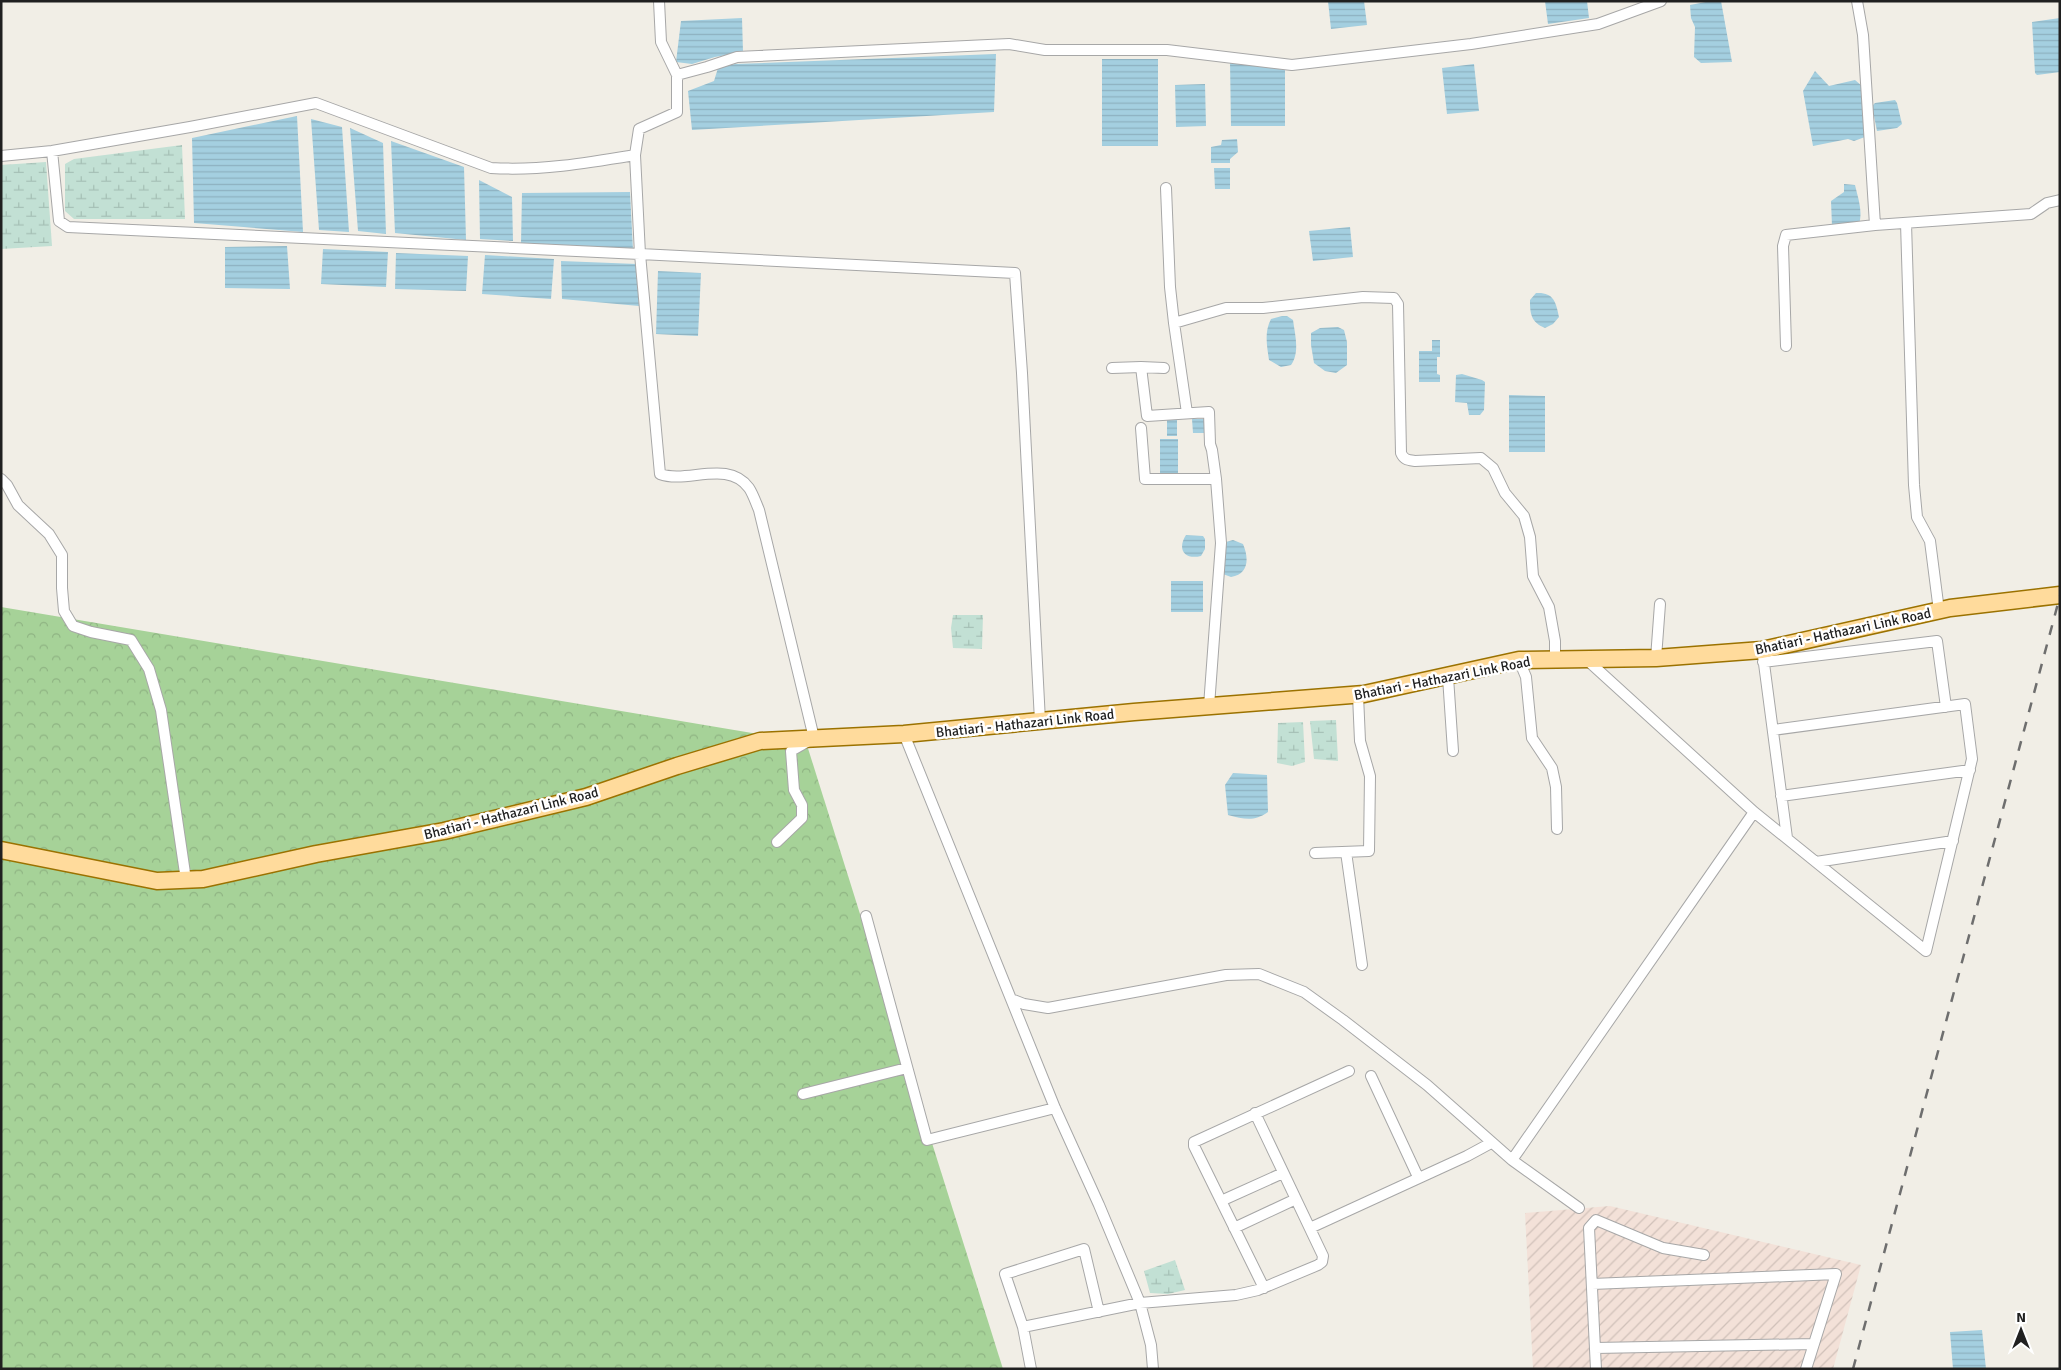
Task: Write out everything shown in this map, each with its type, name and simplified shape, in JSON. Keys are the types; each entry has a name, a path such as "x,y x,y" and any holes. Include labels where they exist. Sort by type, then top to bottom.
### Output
{"main road":[{"name":"Bhatiari - Hathazari Link Road","path":"1,850 157,881 203,879 316,854 444,831 586,797 752,743 904,734 1210,706 1358,695 1519,660 1763,656 1939,610 2060,595"}],"street":[{"path":"659,1 661,42 676,74 677,112 639,129 635,155 640,254 660,474 668,476 713,472 732,475 748,487 759,510 814,738 791,751 794,790 802,805 802,818 777,842"},
{"path":"676,74 737,57 1009,44 1045,50 1168,50 1292,64 1471,44 1598,24 1661,1"},
{"path":"1857,1 1862,35 1875,225"},
{"path":"1,156 52,151 190,128 316,103 491,168 514,170 549,168 635,155"},
{"path":"52,151 59,221 68,227 1015,273 1040,721"},
{"path":"1166,188 1170,287 1187,413"},
{"path":"1786,346 1783,246 1786,235 1875,225 2031,214 2047,204 2060,200"},
{"path":"1906,223 1914,485 1917,517 1930,541 1939,610"},
{"path":"1174,323 1226,308 1263,308 1363,297 1394,298 1398,304 1401,453 1403,458 1415,461 1481,458 1493,468 1505,493 1524,516 1530,537 1533,576 1549,607 1555,641 1555,658"},
{"path":"1141,367 1147,416 1209,412 1210,444 1216,479 1221,543 1210,706"},
{"path":"1112,368 1164,368"},
{"path":"1141,428 1145,479 1216,479"},
{"path":"1,479 7,485 18,506 49,534 62,555 64,611 73,626 91,632 131,640 149,669 161,710 186,880"},
{"path":"1656,658 1660,604"},
{"path":"1787,838 1763,656 1937,641 1946,707"},
{"path":"1586,659 1754,812 1926,951 1972,759 1965,704 1772,730"},
{"path":"1519,660 1526,677 1532,738 1552,768 1556,786 1557,829"},
{"path":"1448,676 1453,751"},
{"path":"1315,853 1369,851 1370,776 1360,741 1358,695"},
{"path":"904,734 1055,1108 1099,1205 1140,1304 1150,1345 1153,1369"},
{"path":"1781,796 1970,770"},
{"path":"1512,1160 1754,812"},
{"path":"1816,862 1952,841"},
{"path":"1346,852 1362,965"},
{"path":"866,916 927,1140 1055,1108"},
{"path":"1011,999 1024,1004 1048,1008 1226,975 1259,974 1304,992 1343,1020 1427,1085 1512,1160 1579,1208"},
{"path":"803,1094 907,1068"},
{"path":"1264,1288 1194,1146 1194,1142 1349,1071"},
{"path":"1371,1076 1418,1177"},
{"path":"1023,1327 1140,1304 1236,1295 1264,1288 1322,1262 1323,1256 1255,1113"},
{"path":"1310,1228 1467,1156 1491,1143"},
{"path":"1221,1201 1283,1173"},
{"path":"1234,1228 1296,1199"},
{"path":"1596,1369 1589,1228 1596,1220 1663,1248 1704,1255"},
{"path":"1031,1369 1023,1327 1005,1274 1084,1249 1099,1312"},
{"path":"1592,1284 1836,1274 1806,1369"},
{"path":"1595,1348 1814,1344"}],"shaded area":[{"path":"1610,1206 1861,1265 1833,1369 1533,1369 1525,1213"}],"green space":[{"path":"182,145 185,219 74,219 65,211 65,164 74,159"},
{"path":"46,162 52,246 1,249 1,165"},
{"path":"1,607 806,742 1003,1369 1,1369"},
{"path":"953,615 983,615 982,649 953,648 951,628"},
{"path":"1336,720 1338,761 1314,759 1310,721"},
{"path":"1303,722 1305,762 1292,766 1277,763 1278,723"},
{"path":"1175,1260 1185,1290 1168,1294 1150,1293 1144,1271"}],"water":[{"path":"1328,1 1364,1 1367,25 1331,29"},
{"path":"1545,1 1587,1 1589,18 1548,24"},
{"path":"1721,1 1732,62 1701,63 1694,57 1695,27 1691,18 1690,5"},
{"path":"742,18 743,52 715,57 692,64 676,62 681,21"},
{"path":"2060,18 2060,72 2037,75 2035,73 2032,22"},
{"path":"996,54 994,112 692,130 688,91 714,81 718,68 735,64"},
{"path":"1102,59 1158,59 1158,146 1102,146"},
{"path":"1230,61 1285,70 1285,126 1231,126"},
{"path":"1474,64 1479,111 1447,114 1442,68"},
{"path":"1815,71 1829,86 1855,80 1862,86 1865,137 1854,141 1848,139 1813,146 1803,91"},
{"path":"1205,84 1206,126 1176,127 1175,85"},
{"path":"1895,100 1902,124 1897,128 1877,131 1872,106 1875,103"},
{"path":"297,116 303,232 194,223 192,138"},
{"path":"311,119 342,127 349,232 319,230"},
{"path":"350,128 383,143 386,234 358,231"},
{"path":"1237,139 1238,152 1230,159 1230,163 1211,163 1211,147 1221,145 1222,140"},
{"path":"391,141 464,167 466,240 395,233"},
{"path":"1214,168 1230,168 1230,189 1215,189"},
{"path":"479,180 512,197 513,241 480,239"},
{"path":"1844,184 1855,185 1860,209 1859,224 1832,226 1831,201 1844,192"},
{"path":"630,192 633,250 521,243 522,193"},
{"path":"1350,227 1353,257 1313,261 1309,231"},
{"path":"287,246 290,289 225,288 225,247"},
{"path":"323,249 388,252 386,287 321,284"},
{"path":"396,253 468,256 466,291 395,289"},
{"path":"485,255 554,259 551,299 482,294"},
{"path":"561,261 637,264 639,306 562,299"},
{"path":"658,271 701,273 698,336 656,334"},
{"path":"1536,293 1550,296 1555,302 1558,311 1559,317 1553,324 1545,328 1540,326 1532,317 1530,300"},
{"path":"1287,316 1293,320 1296,349 1291,365 1281,367 1269,360 1267,329 1271,319"},
{"path":"1338,327 1344,330 1347,342 1347,365 1336,373 1325,371 1314,363 1311,333 1320,328"},
{"path":"1432,340 1440,340 1437,374 1440,375 1440,382 1419,382 1419,351 1432,351"},
{"path":"1462,374 1485,382 1484,410 1480,415 1469,415 1467,403 1455,402 1456,375"},
{"path":"1509,395 1545,396 1545,452 1509,452"},
{"path":"1167,419 1177,419 1177,436 1167,436"},
{"path":"1192,419 1206,419 1206,433 1193,433"},
{"path":"1160,439 1178,439 1178,478 1160,477"},
{"path":"1186,535 1203,536 1205,539 1205,549 1201,556 1186,555 1182,545"},
{"path":"1233,540 1243,544 1247,560 1241,573 1231,577 1223,574 1223,547 1226,542"},
{"path":"1171,581 1203,581 1203,612 1171,612"},
{"path":"1233,773 1267,775 1268,812 1249,819 1228,815 1225,785"},
{"path":"1982,1330 1986,1369 1953,1369 1950,1332"}],"railway":[{"path":"1853,1369 2060,596"}]}
